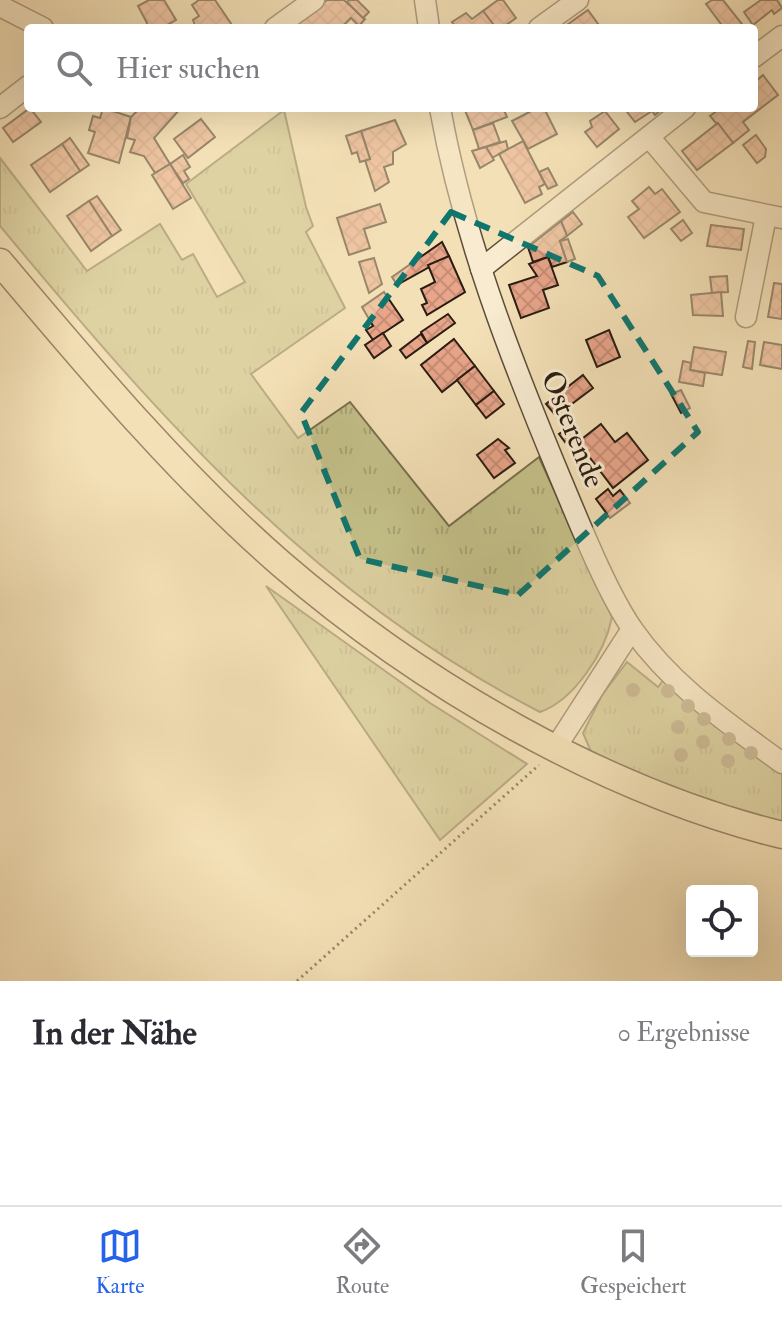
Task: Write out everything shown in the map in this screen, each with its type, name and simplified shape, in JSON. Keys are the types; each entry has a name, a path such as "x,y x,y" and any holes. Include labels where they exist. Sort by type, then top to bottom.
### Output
{"main road":[{"path":"0,262 180,467 281,563 389,647 479,706 556,747 644,788 782,835"}],"street":[{"path":"281,24 314,0"},
{"path":"425,0 428,24"},
{"path":"545,24 578,0"},
{"path":"0,6 35,24"},
{"path":"758,54 782,36"},
{"path":"0,108 24,89"},
{"name":"Osterende","path":"441,112 450,163 504,339 573,508 632,629 664,668 715,713 782,763"},
{"path":"481,269 680,112"},
{"path":"650,138 704,202 774,217 746,317"},
{"path":"556,747 632,629"}],"path":[{"path":"297,981 525,779 556,747"}],"highlighted area":[{"path":"451,212 598,276 698,432 518,595 360,559 301,413"}],"green space":[{"path":"284,112 313,226 306,232 345,308 251,374 298,438 350,402 449,526 539,457 612,617 603,645 586,674 553,706 540,712 459,666 383,614 312,558 245,498 181,433 0,226 0,158 87,271 160,224 182,260 193,254 217,297 245,282 186,184"},
{"path":"266,586 430,703 527,764 440,840"},
{"path":"627,662 658,687 666,677 782,768 782,822 710,803 592,754 583,733 602,695"}],"building":[{"path":"149,0 164,0 176,20 169,24 147,24 138,6"},
{"path":"199,0 215,0 231,24 194,24 193,20 199,16 192,5"},
{"path":"327,0 344,0 365,19 361,24 351,18 345,24 296,24"},
{"path":"357,0 369,12 363,18 347,2"},
{"path":"498,0 503,0 516,18 508,24 493,24 483,11"},
{"path":"712,0 723,0 742,24 721,24 706,4"},
{"path":"761,0 777,0 782,8 774,14 772,10 754,24 744,12"},
{"path":"588,10 598,24 568,24"},
{"path":"483,11 493,24 452,22 466,13 472,19"},
{"path":"763,75 778,95 758,110 758,79"},
{"path":"25,112 33,112 41,122 13,142 3,128"},
{"path":"102,112 131,117 119,163 88,153 95,132 89,130 93,116 100,118"},
{"path":"136,112 177,112 154,138 170,164 155,173 144,156 130,152 135,140 127,138 131,117"},
{"path":"466,112 505,112 507,117 473,130"},
{"path":"529,112 546,112 557,134 528,149 512,121"},
{"path":"606,112 619,129 597,147 585,132 592,127 590,121"},
{"path":"627,112 650,112 635,122"},
{"path":"716,112 756,112 743,122 749,130 733,143 710,116"},
{"path":"201,119 215,137 188,158 174,139"},
{"path":"395,120 406,144 393,152 393,164 384,167 389,182 375,191 365,160 370,159 361,131"},
{"path":"493,123 500,142 479,149 473,130"},
{"path":"718,123 733,143 697,170 682,151"},
{"path":"361,131 370,159 360,162 357,152 352,154 346,136"},
{"path":"756,135 766,149 765,157 757,163 743,145"},
{"path":"70,138 89,165 80,171 62,144"},
{"path":"506,141 508,149 492,158 486,147"},
{"path":"523,141 545,184 539,187 542,194 525,203 499,154"},
{"path":"62,144 80,171 50,192 31,165"},
{"path":"486,147 494,160 480,168 472,151"},
{"path":"183,155 190,167 184,171 189,179 183,183 170,164"},
{"path":"170,164 191,198 173,209 152,175"},
{"path":"548,168 557,185 548,189 539,172"},
{"path":"649,187 655,194 662,189 680,212 644,238 628,217 639,209 632,201"},
{"path":"97,196 121,230 112,236 89,201"},
{"path":"89,201 112,236 91,251 67,216"},
{"path":"380,204 386,222 364,229 370,248 349,255 337,218"},
{"path":"573,212 582,224 567,236 561,221"},
{"path":"683,220 692,233 681,241 671,229"},
{"path":"561,221 567,236 560,241 567,262 552,267 548,257 533,262 528,247"},
{"path":"711,225 744,229 741,250 707,246"},
{"path":"568,239 575,259 567,262 560,241"},
{"path":"442,242 449,256 397,285 392,277"},
{"path":"449,256 465,292 427,315 422,305 427,303 421,289 435,282 428,265"},
{"path":"548,257 558,285 543,290 549,308 521,318 509,285 537,276 529,264"},
{"path":"374,258 382,284 369,293 359,262"},
{"path":"727,276 728,292 712,293 710,277"},
{"path":"774,283 782,284 782,319 768,317"},
{"path":"384,292 403,320 373,340 366,330 373,326 362,307"},
{"path":"721,292 723,316 693,315 691,295"},
{"path":"448,314 455,323 427,343 421,332"},
{"path":"609,330 620,357 597,367 586,340"},
{"path":"383,333 391,346 374,358 365,345"},
{"path":"421,334 427,343 406,358 400,350"},
{"path":"454,339 475,366 442,392 421,365"},
{"path":"748,341 755,342 752,369 743,367"},
{"path":"764,342 782,345 782,369 760,365"},
{"path":"694,347 726,352 722,375 690,370"},
{"path":"683,361 691,363 690,370 705,373 703,386 679,382"},
{"path":"475,366 494,391 476,405 457,380"},
{"path":"583,375 593,388 556,416 546,404"},
{"path":"681,390 690,408 681,413 671,394"},
{"path":"494,391 504,404 486,418 476,405"},
{"path":"573,424 579,431 565,442 559,434"},
{"path":"601,424 615,442 627,433 648,460 613,488 578,442"},
{"path":"498,439 509,448 505,450 515,463 494,478 477,455"},
{"path":"608,489 613,496 620,490 630,503 610,518 596,499"}]}
